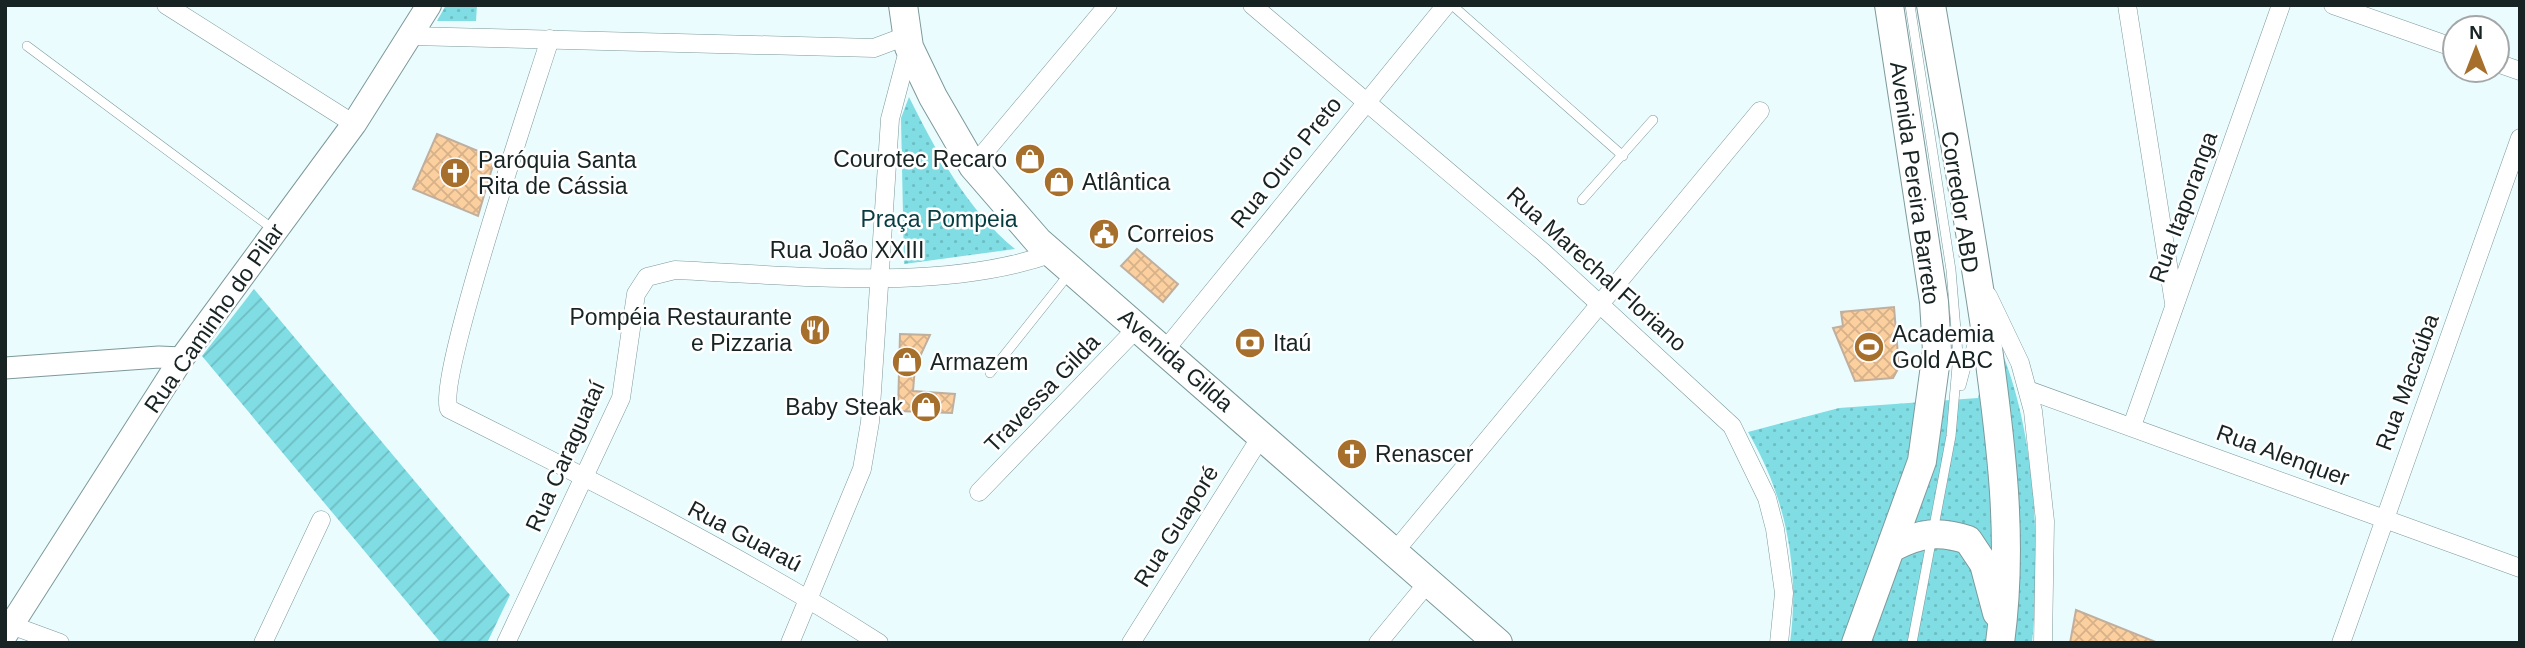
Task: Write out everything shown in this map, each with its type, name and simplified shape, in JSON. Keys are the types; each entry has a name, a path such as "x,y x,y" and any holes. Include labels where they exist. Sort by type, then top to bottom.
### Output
{"main road":[{"name":"Rua Caminho do Pilar","path":"8,630 182,358 354,124 429,5"},
{"path":"903,5 907,41"},
{"name":"Avenida Pereira Barreto","path":"1856,643 1922,461 1937,351 1934,302 1889,5"},
{"name":"Avenida Pereira Barreto","path":"1931,5 1982,306 2007,518 2008,567 2001,636"},
{"name":"Avenida Gilda","path":"907,41 933,97 973,166 1038,241 1396,550 1499,643"},
{"path":"1893,547 1915,535 1934,532 1968,540 1977,550 2001,636"}],"street":[{"path":"166,5 193,13 354,124"},
{"path":"973,166 1108,5"},
{"name":"Rua Marechal Floriano","path":"1252,5 1602,305 1713,405 1732,426 1752,461 1767,498 1781,561 1784,593 1779,643"},
{"name":"Rua Ouro Preto","path":"1166,350 1446,5"},
{"path":"2127,5 2174,304"},
{"name":"Rua Itaporanga","path":"2132,426 2281,5"},
{"path":"2333,5 2441,43"},
{"path":"411,36 874,48 907,41 890,119 877,278 870,422 862,469 790,643"},
{"name":"Rua Guaraú","path":"550,39 460,331 446,402 449,409 584,477 810,599 879,643"},
{"path":"1396,550 1602,305 1760,111"},
{"name":"Rua Macaúba","path":"2341,643 2520,138"},
{"name":"Rua João XXIII","path":"641,282 656,273 675,270 919,278 1031,261 1063,261"},
{"path":"1977,275 2020,363 2028,390 2045,522 2043,643"},
{"name":"Rua Caraguataí","path":"506,643 625,385 634,310 641,282"},
{"name":"Travessa Gilda","path":"979,492 1138,327"},
{"path":"5,368 159,357 182,358"},
{"name":"Rua Alenquer","path":"2028,390 2520,568"},
{"name":"Rua Guaporé","path":"1131,643 1262,435"},
{"path":"262,643 321,520"},
{"path":"1378,643 1430,580"},
{"path":"8,630 60,643"}],"lane":[{"path":"1452,5 1623,156"},
{"name":"Corredor ABD","path":"1910,5 1956,312 1956,405"},
{"path":"27,46 276,231"},
{"path":"1582,201 1653,120"},
{"path":"990,373 1063,261"},
{"name":"Corredor ABD","path":"1912,643 1956,405 1982,306"}],"green space":[{"path":"446,5 477,5 476,21 437,21"},
{"name":"Praça Pompeia","path":"909,97 942,159 967,198 1015,249 904,264 901,118"},
{"path":"254,289 510,595 487,643 441,643 202,356"},
{"path":"1994,334 2019,406 2027,445 2035,526 2032,643 1790,643 1793,588 1787,534 1772,482 1748,432 1839,408 1978,398"}],"building":[{"name":"Paróquia Santa Rita de Cássia","path":"437,134 495,158 478,216 413,189"},
{"path":"1137,249 1178,284 1163,302 1121,266"},
{"name":"Academia Gold ABC","path":"1894,307 1899,367 1893,378 1855,381 1833,328 1843,326 1841,312"},
{"path":"900,334 930,335 915,367 913,391 955,394 952,413 898,411"},
{"path":"2076,610 2156,642 2070,643"}],"place":[{"name":"Courotec Recaro","path":"1030,159"},
{"name":"Paróquia Santa Rita de Cássia","path":"455,173"},
{"name":"Atlântica","path":"1059,182"},
{"name":"Correios","path":"1104,234"},
{"name":"Pompéia Restaurante e Pizzaria","path":"815,330"},
{"name":"Itaú","path":"1250,343"},
{"name":"Academia Gold ABC","path":"1869,347"},
{"name":"Armazem","path":"907,362"},
{"name":"Baby Steak","path":"926,407"},
{"name":"Renascer","path":"1352,454"}]}
